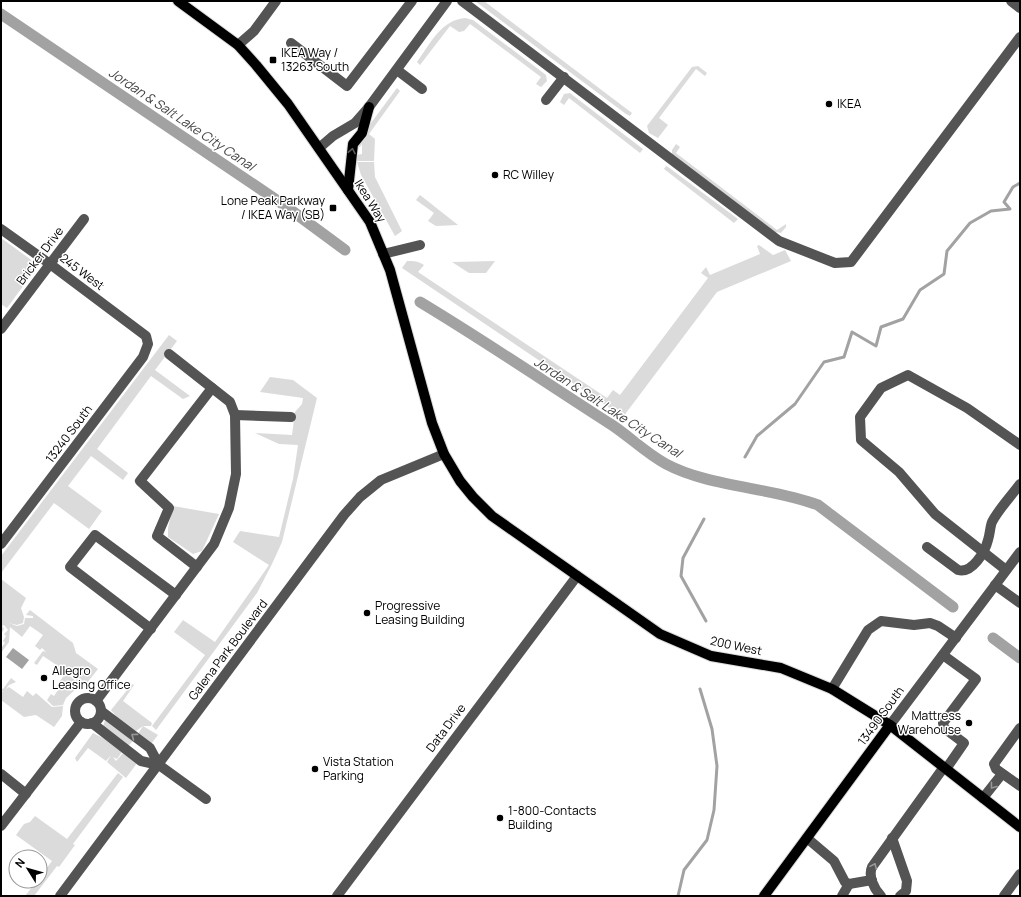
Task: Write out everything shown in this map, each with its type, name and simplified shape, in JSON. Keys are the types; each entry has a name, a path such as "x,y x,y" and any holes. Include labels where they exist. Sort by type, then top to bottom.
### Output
{"main road":[{"name":"Ikea Way","path":"178,1 238,45 288,104 370,222 390,270 432,423 444,454"},
{"path":"348,190 353,144 362,133 369,107"},
{"name":"200 West","path":"444,454 469,492 492,516 660,634 711,656 781,668 832,688 890,725 1020,826"},
{"name":"13490 South","path":"764,896 890,725"}],"street":[{"path":"238,45 254,31 276,1"},
{"path":"291,43 347,86 412,1"},
{"path":"319,148 334,136 355,123 369,107 447,1"},
{"path":"462,1 778,240 835,263 851,262 1020,36"},
{"path":"1011,1 1020,8"},
{"path":"397,70 422,88"},
{"path":"546,100 564,77"},
{"name":"Bricker Drive","path":"1,329 84,219"},
{"name":"245 West","path":"1,229 146,336"},
{"path":"383,254 420,245"},
{"name":"13240 South","path":"1,544 144,357 148,344 146,336"},
{"path":"96,701 214,544 228,508 236,474 235,414 230,402 169,354"},
{"path":"1006,570 935,514 899,472 861,440 860,417 881,388 908,375 967,408 1020,445"},
{"path":"197,567 157,536 170,508 140,481 212,388"},
{"path":"235,414 291,417"},
{"name":"Galena Park Boulevard","path":"60,896 344,515 360,497 381,480 444,454"},
{"path":"927,547 958,570 963,572 968,570 983,553 988,541 992,522 1020,484"},
{"path":"151,629 70,567 94,534 176,595"},
{"name":"13490 South","path":"890,725 1020,552"},
{"name":"Data Drive","path":"337,896 577,576"},
{"path":"995,584 1020,603"},
{"path":"832,688 868,630 881,621 914,625 930,623 938,626 956,638"},
{"path":"881,896 872,880 872,867 892,838 964,744 944,728 943,723 976,679 942,655"},
{"path":"92,723 99,717 101,711 100,705 96,701 86,698 76,705 75,714 81,722 92,723 141,761 159,764"},
{"path":"101,711 150,748 159,764 206,799"},
{"path":"1,826 81,722"},
{"path":"1020,728 994,764 996,769 1020,786"},
{"path":"1,774 26,794"},
{"path":"983,798 1002,774"},
{"path":"808,838 834,861 845,882 849,884 872,880"},
{"path":"892,838 907,881 907,886 902,895"},
{"path":"1004,896 1019,879"},
{"path":"842,896 849,884"}],"shaded area":[{"path":"475,1 484,1 632,113 630,116 626,114"},
{"path":"465,18 473,20 546,75 547,81 541,87 536,84 541,77 470,24 464,31 459,32 450,26 420,65 417,62 443,28 449,23"},
{"path":"698,66 707,73 705,76 696,69 659,118 668,125 658,138 649,133 647,126 692,67"},
{"path":"397,88 400,91 369,134 375,139 374,161 356,161 356,155 362,154 362,144 360,147 356,146 362,135"},
{"path":"570,93 643,149 640,153 569,98 564,105 560,102 564,94"},
{"path":"676,144 680,147 676,153 777,230 786,224 786,227 781,233 775,232 672,154 672,150"},
{"path":"357,162 374,162 375,177 402,231 395,236 361,175"},
{"path":"666,166 738,219 734,223 664,169"},
{"path":"420,195 458,225 436,226 428,221 434,213 416,200"},
{"path":"1,238 30,259 34,266 32,274 7,308 1,304"},
{"path":"759,245 773,255 771,256 785,250 791,261 717,292 623,417 402,268 407,261 424,265 418,272 607,398 613,390 620,395 708,278 701,273 706,267 710,275 760,254 757,246"},
{"path":"495,261 486,273 469,273 452,262"},
{"path":"169,335 177,341 155,370 190,396 183,399 151,376 97,449 128,473 123,480 91,456 68,486 102,511 89,529 54,503 1,573 1,556"},
{"path":"270,377 293,380 317,398 282,542 257,593 156,730 152,726 205,655 174,632 183,620 215,642 269,565 233,542 240,531 279,537 293,479 298,445 279,444 255,433 292,435 295,412 302,404 303,398 260,392"},
{"path":"173,506 219,514 202,551 193,554 168,537 168,528"},
{"path":"1,579 26,598 21,608 24,617 23,623 17,625 9,623 17,626 24,624 25,618 33,618 33,616 26,615 30,610 73,643 76,653 98,669 86,684 77,688 76,682 76,689 66,698 63,705 53,706 47,700 51,694 54,696 62,684 59,682 66,673 76,681 76,678 43,656 37,665 34,663 43,651 46,652 42,648 40,650 35,646 43,635 30,626 22,637 10,627 9,642 1,653 1,648 5,643 3,641 6,636 4,634 8,630 4,625 2,626 4,629 1,634"},
{"path":"13,648 29,660 22,669 6,657"},
{"path":"11,678 16,682 9,685 6,689 9,687 23,697 27,691 33,696 36,693 52,707 63,706 62,716 54,727 36,715 24,717 1,700 1,692 4,691 1,691 1,688 3,689"},
{"path":"132,684 134,685 123,701 152,723 151,726 143,726 136,731 119,720 111,710"},
{"path":"105,720 133,741 128,746 103,727"},
{"path":"143,726 158,735 151,744 138,734"},
{"path":"93,733 105,739 122,752 117,759 113,757 116,761 123,753 137,763 126,778 107,762 111,755 106,761 88,748 77,762 75,758"},
{"path":"118,773 123,777 73,844 75,845 59,867 57,866 48,878 48,866 52,861 48,858 48,849 35,849 16,835 24,824 30,822 35,816 67,839"},
{"path":"31,889 39,889 34,896 25,896"}],"waterway":[{"name":"Jordan & Salt Lake City Canal","path":"1,14 284,205 345,250"},
{"path":"745,457 757,436 795,404 824,362 844,357 852,332 876,346 881,327 903,319 920,290 944,274 947,251 970,223 991,211 1010,209 1004,202 1013,187 1020,183"},
{"name":"Jordan & Salt Lake City Canal","path":"420,302 612,425 666,464 701,478 780,494 818,505 953,607"},
{"path":"704,519 683,558 681,576 706,621"},
{"name":"Jordan & Salt Lake City Canal","path":"993,638 1020,658"},
{"path":"678,896 684,870 707,840 714,810 717,766 712,729 700,689"}],"place":[{"name":"IKEA Way / 13263 South","path":"273,60"},
{"name":"IKEA","path":"829,104"},
{"name":"RC Willey","path":"495,175"},
{"name":"Lone Peak Parkway / IKEA Way (SB)","path":"333,208"},
{"name":"Progressive Leasing Building","path":"367,613"},
{"name":"Allegro Leasing Office","path":"44,678"},
{"name":"Mattress Warehouse","path":"969,723"},
{"name":"Vista Station Parking","path":"315,769"},
{"name":"1-800-Contacts Building","path":"500,818"}]}
